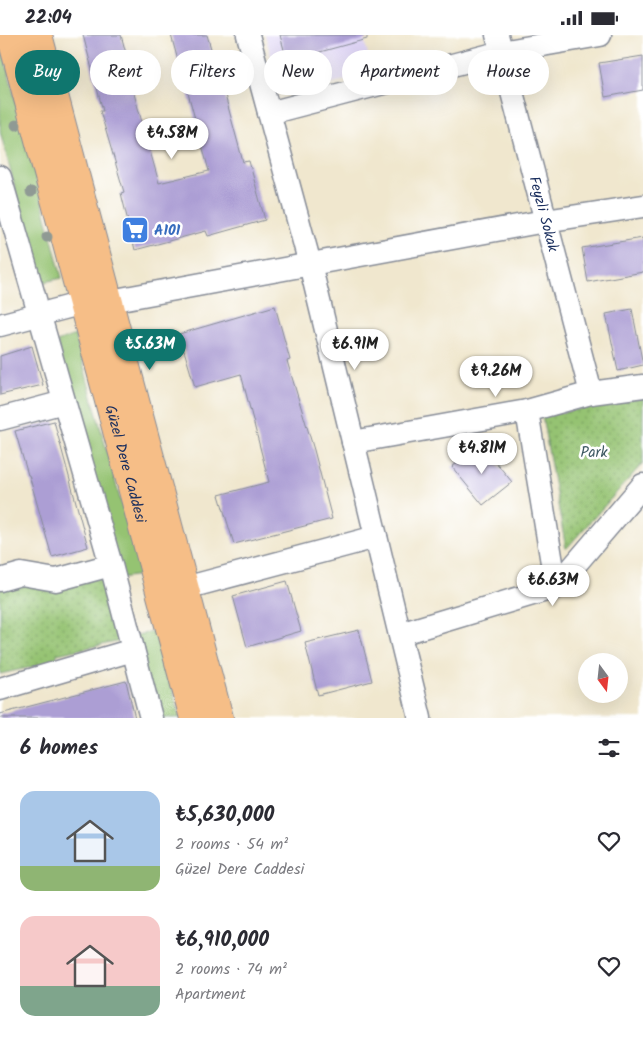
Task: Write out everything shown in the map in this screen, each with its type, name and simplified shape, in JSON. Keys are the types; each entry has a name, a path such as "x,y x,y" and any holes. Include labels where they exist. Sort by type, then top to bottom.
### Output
{"main road":[{"name":"Güzel Dere Caddesi","path":"11,35 194,718"},
{"name":"Güzel Dere Caddesi","path":"38,35 219,718"}],"street":[{"path":"248,35 310,264 420,718"},
{"path":"269,113 499,44 600,35"},
{"name":"Feyzli Sokak","path":"499,44 591,393"},
{"path":"0,177 111,565 151,718"},
{"path":"110,301 545,221 643,206"},
{"path":"0,325 83,303"},
{"path":"353,442 527,411 591,393 643,386"},
{"path":"0,419 64,402"},
{"path":"527,411 556,587"},
{"path":"400,634 556,587 643,485"},
{"path":"185,588 376,537"},
{"path":"0,580 21,574 56,581 111,565"},
{"path":"0,689 133,650"}],"shaded area":[{"path":"265,35 363,35 367,50 342,50 342,81 332,83 332,50 269,50"}],"green space":[{"path":"0,40 62,278 40,283 0,131"},
{"path":"75,335 141,575 120,578 57,342"},
{"name":"Park","path":"643,398 643,463 566,549 542,416"},
{"path":"108,575 126,640 57,654 56,662 0,674 0,587 24,580 45,590"},
{"path":"158,630 180,718 155,718 133,636"}],"building":[{"path":"83,35 121,35 125,50 90,50 90,62"},
{"path":"171,35 207,35 211,50 175,50"},
{"path":"280,35 367,35 367,39 327,50 284,50"},
{"path":"643,56 643,90 605,97 599,63"},
{"path":"99,95 134,95 159,183 209,171 189,95 225,95 243,162 249,161 265,220 208,236 206,231 135,250 121,193 124,192 100,111 103,111"},
{"path":"643,238 643,272 588,282 582,248"},
{"path":"275,306 290,360 287,361 314,450 332,519 234,544 219,495 269,482 241,374 195,387 179,334"},
{"path":"632,309 643,365 618,371 606,314"},
{"path":"32,346 43,385 0,395 0,356"},
{"path":"54,421 88,547 52,557 15,431"},
{"path":"481,444 512,482 483,505 452,467"},
{"path":"287,581 301,631 247,647 233,596"},
{"path":"359,630 372,681 318,695 305,643"},
{"path":"126,681 135,718 0,718 0,714"}],"place":[{"name":"A101","path":"135,230"}]}
